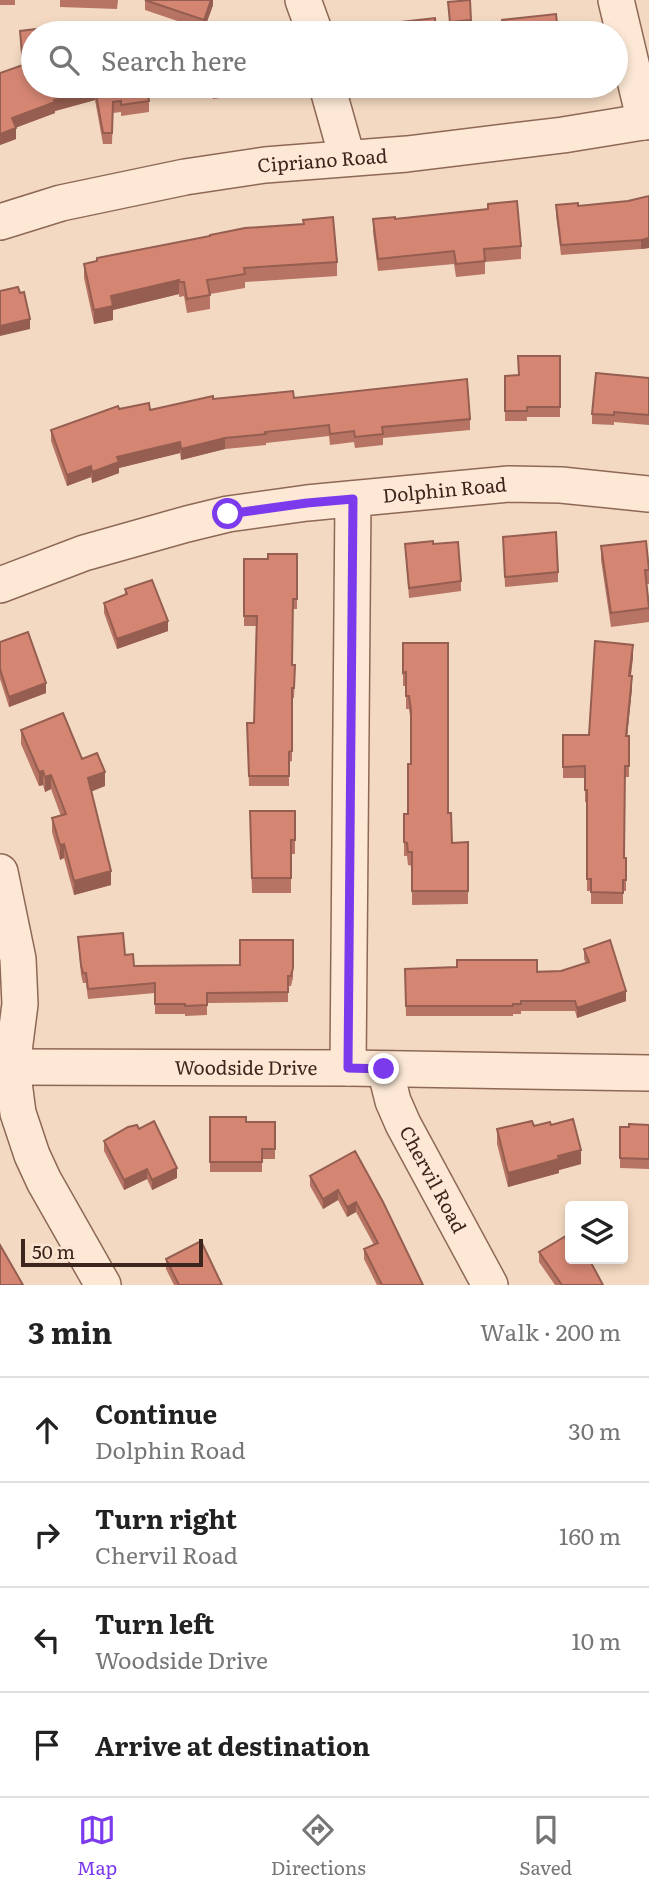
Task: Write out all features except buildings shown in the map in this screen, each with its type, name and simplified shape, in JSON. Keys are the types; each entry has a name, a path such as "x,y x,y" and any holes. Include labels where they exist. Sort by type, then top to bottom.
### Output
{"street":[{"path":"303,0 310,21"},
{"path":"616,0 621,21"},
{"path":"628,47 647,121"},
{"path":"330,98 346,157"},
{"name":"Cipriano Road","path":"0,222 61,203 185,177 265,165 433,151 563,135 647,121"},
{"name":"Dolphin Road","path":"0,585 84,553 187,524 261,509 509,484 561,485 649,494"},
{"path":"348,1068 353,499"},
{"path":"0,872 18,959 20,1004 12,1067 18,1113 32,1155 103,1285"},
{"name":"Woodside Drive","path":"12,1067 348,1068 649,1073"},
{"name":"Chervil Road","path":"384,1069 403,1124 490,1285"}],"route":[{"path":"228,514 353,499 348,1068 384,1069"}]}
